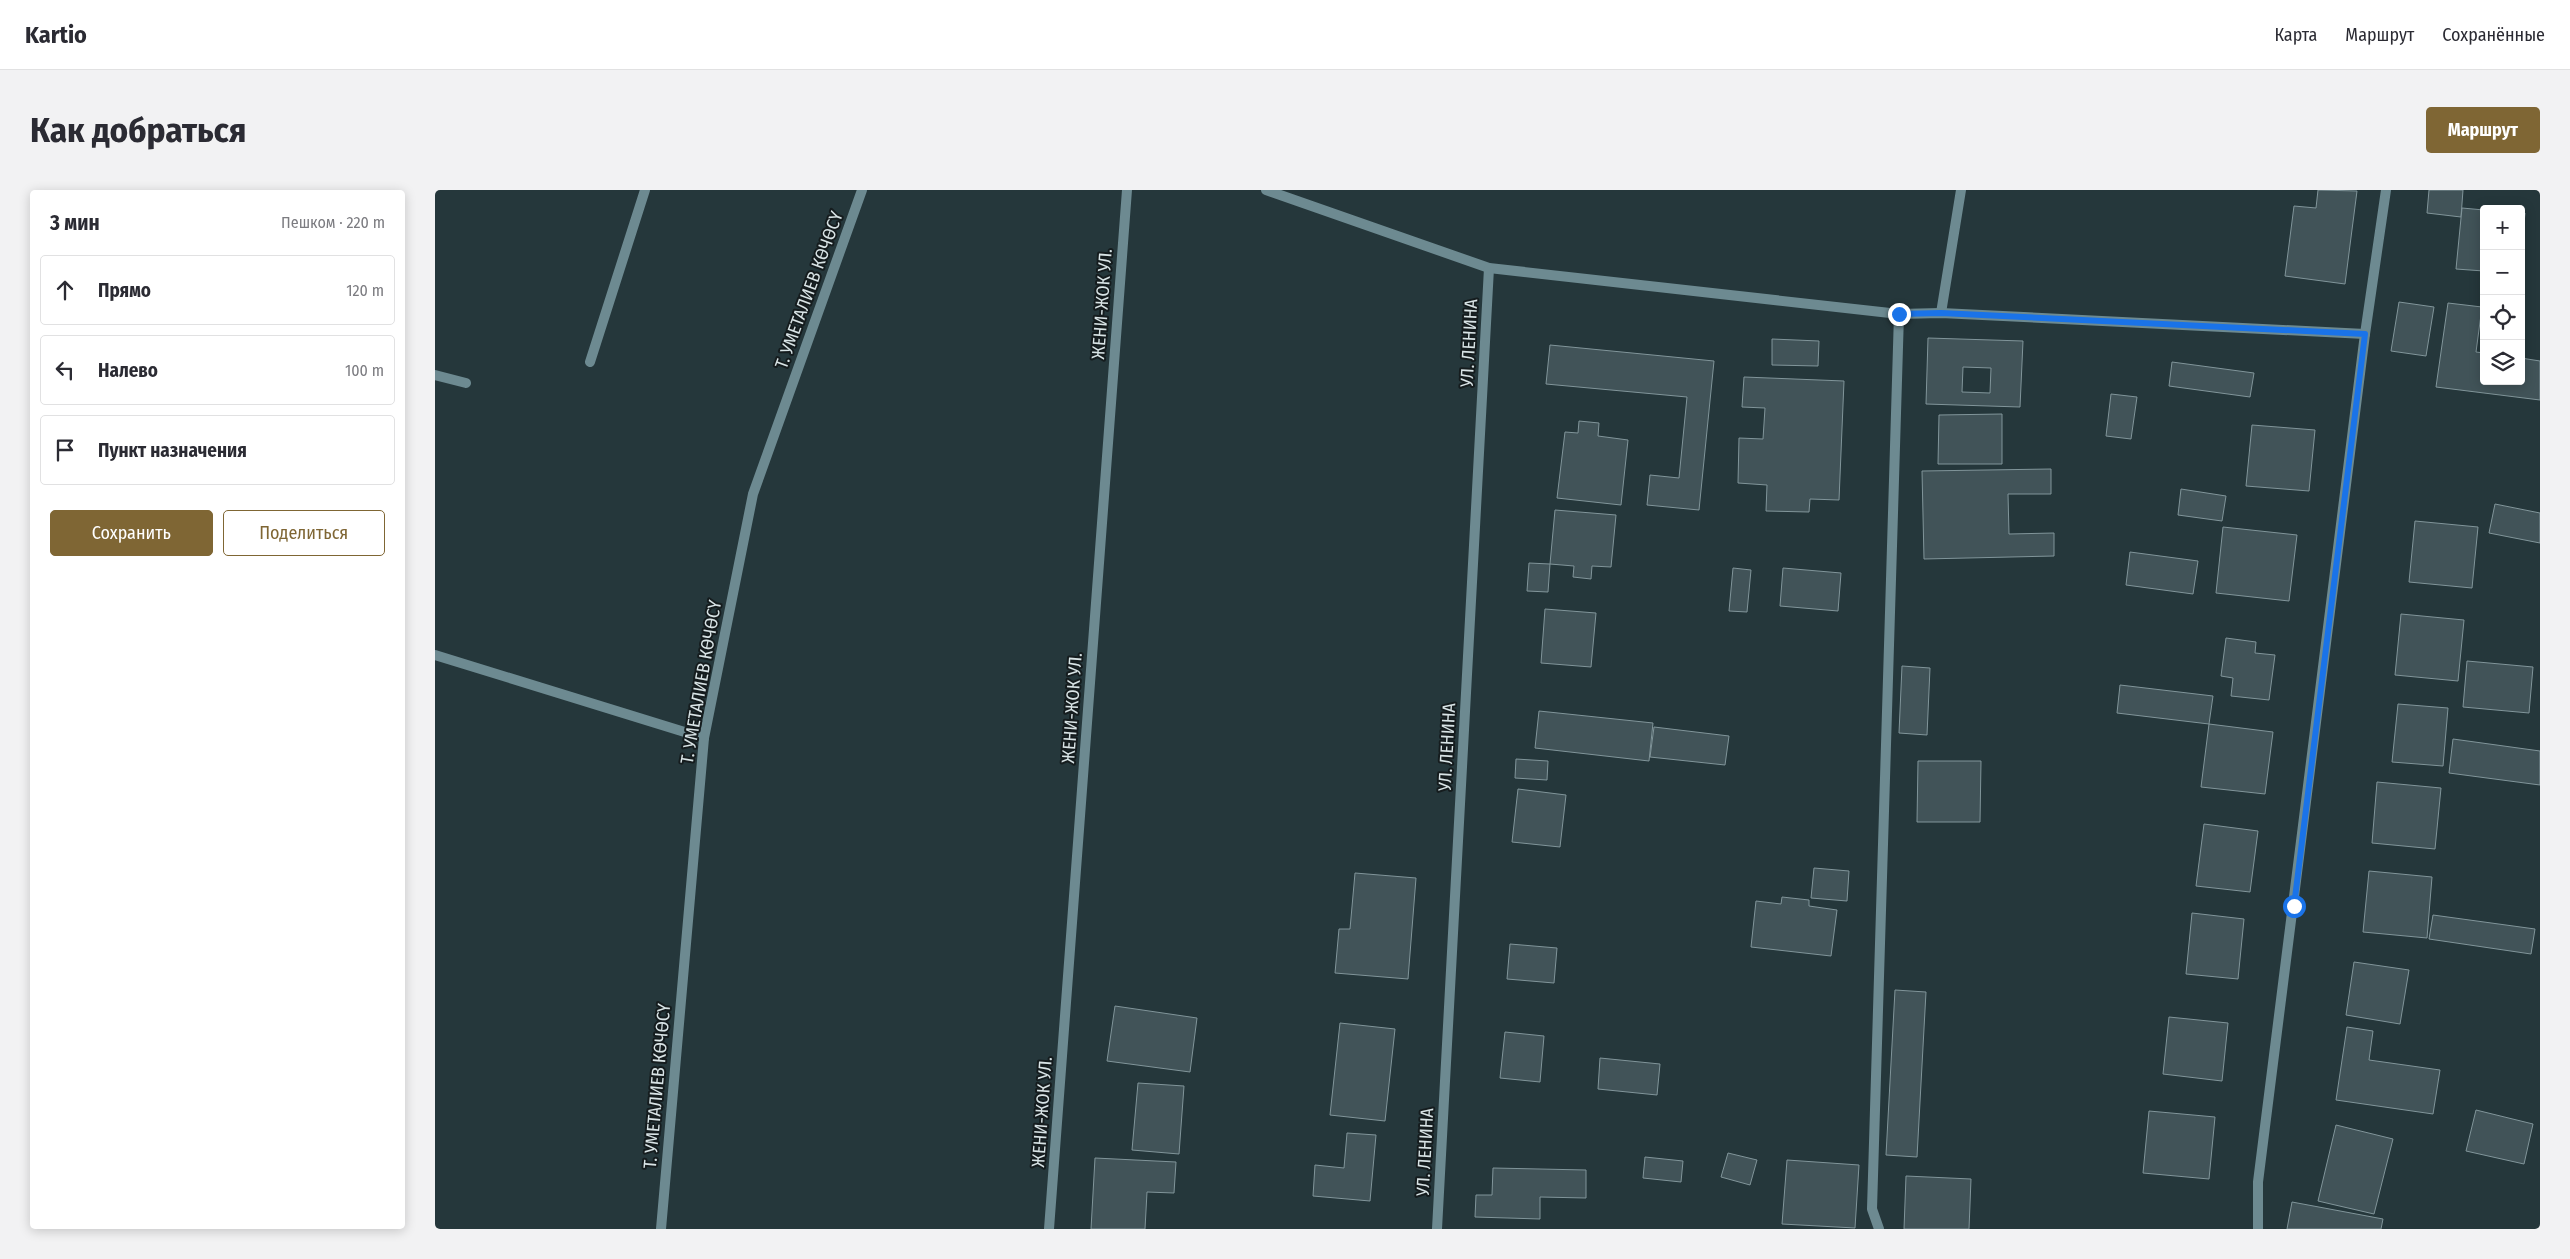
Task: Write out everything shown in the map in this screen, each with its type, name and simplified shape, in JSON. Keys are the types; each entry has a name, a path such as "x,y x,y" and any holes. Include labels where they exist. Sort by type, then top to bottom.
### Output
{"street":[{"path":"590,362 645,190"},
{"name":"Т. УМЕТАЛИЕВ КӨЧӨСҮ","path":"661,1229 704,738 753,494 862,190"},
{"name":"ЖЕНИ-ЖОК УЛ.","path":"1049,1229 1127,190"},
{"path":"1266,190 1489,268 1899,314 1941,313 2365,334"},
{"path":"1941,313 1961,190"},
{"path":"2258,1229 2258,1182 2365,334 2386,190"},
{"name":"УЛ. ЛЕНИНА","path":"1437,1229 1489,268"},
{"path":"1879,1229 1872,1209 1899,314"},
{"path":"435,375 466,383"},
{"path":"435,656 704,738"}],"building":[{"path":"2318,190 2357,191 2345,284 2285,276 2294,206 2316,208"},
{"path":"2429,190 2463,190 2461,217 2427,213"},
{"path":"2462,208 2480,210 2480,271 2456,269"},
{"path":"2399,302 2434,307 2426,356 2391,351"},
{"path":"2448,303 2480,307 2476,352 2480,352 2480,385 2525,385 2525,359 2540,361 2540,400 2436,387"},
{"path":"1928,338 2023,341 2020,407 1926,404","holes":["1963,367 1991,368 1990,393 1962,392"]},
{"path":"1772,339 1819,341 1818,366 1772,365"},
{"path":"1550,345 1714,361 1699,510 1647,505 1650,475 1679,478 1687,397 1546,384"},
{"path":"2172,362 2254,373 2250,397 2169,386"},
{"path":"1744,377 1844,381 1839,500 1810,499 1809,512 1766,511 1767,485 1738,483 1739,438 1763,439 1765,408 1742,407"},
{"path":"2111,394 2137,397 2131,439 2106,436"},
{"path":"2002,414 2002,464 1938,464 1939,415"},
{"path":"1579,421 1599,423 1598,436 1628,440 1621,505 1557,498 1565,432 1578,433"},
{"path":"2252,425 2315,430 2309,491 2246,486"},
{"path":"2051,469 2051,494 2008,494 2009,534 2054,533 2054,556 1924,559 1922,471"},
{"path":"2181,489 2226,496 2222,521 2178,515"},
{"path":"2495,504 2540,513 2540,543 2489,533"},
{"path":"1555,510 1616,515 1611,567 1592,566 1591,579 1573,577 1574,566 1550,564"},
{"path":"2415,521 2478,527 2472,588 2409,582"},
{"path":"2223,527 2297,535 2289,601 2216,593"},
{"path":"2130,552 2198,561 2193,594 2126,585"},
{"path":"1529,563 1550,564 1548,592 1527,591"},
{"path":"1733,568 1751,570 1747,612 1729,611"},
{"path":"1783,568 1841,573 1838,611 1780,606"},
{"path":"1545,609 1596,613 1591,667 1541,663"},
{"path":"2401,614 2464,620 2458,681 2395,675"},
{"path":"2226,638 2256,642 2255,653 2275,655 2269,700 2231,696 2233,678 2221,676"},
{"path":"2467,661 2533,667 2529,713 2463,707"},
{"path":"1902,666 1930,668 1927,735 1899,733"},
{"path":"2120,685 2213,696 2209,724 2117,713"},
{"path":"2398,704 2448,708 2443,766 2392,762"},
{"path":"1539,711 1653,723 1649,761 1535,748"},
{"path":"2209,724 2273,732 2265,794 2201,787"},
{"path":"1654,727 1729,736 1725,765 1650,757"},
{"path":"2453,739 2540,751 2540,785 2449,773"},
{"path":"1516,759 1548,761 1547,780 1515,778"},
{"path":"1918,761 1981,761 1980,822 1917,822"},
{"path":"2377,782 2441,788 2435,849 2372,843"},
{"path":"1518,789 1566,795 1560,847 1512,842"},
{"path":"2204,824 2258,831 2250,892 2196,886"},
{"path":"1814,868 1849,871 1847,901 1811,898"},
{"path":"2369,871 2432,877 2427,938 2363,932"},
{"path":"1355,873 1416,878 1408,979 1335,973 1339,929 1350,929"},
{"path":"1782,897 1809,900 1809,906 1837,910 1831,956 1751,947 1756,901 1781,904"},
{"path":"2192,913 2244,919 2238,979 2186,974"},
{"path":"2433,915 2535,929 2531,954 2429,939"},
{"path":"1510,944 1557,948 1554,983 1507,979"},
{"path":"2354,962 2409,970 2400,1024 2346,1015"},
{"path":"1895,990 1926,992 1917,1157 1886,1155"},
{"path":"1115,1006 1197,1018 1190,1072 1107,1061"},
{"path":"2169,1017 2228,1023 2222,1081 2163,1074"},
{"path":"1340,1023 1395,1029 1385,1121 1330,1115"},
{"path":"2347,1027 2373,1031 2369,1060 2440,1070 2433,1114 2336,1100"},
{"path":"1505,1032 1544,1036 1540,1082 1500,1078"},
{"path":"1600,1058 1660,1064 1657,1095 1598,1089"},
{"path":"1138,1083 1184,1086 1179,1154 1132,1150"},
{"path":"2476,1110 2533,1124 2524,1164 2466,1151"},
{"path":"2149,1111 2215,1117 2209,1179 2143,1173"},
{"path":"2336,1125 2393,1139 2374,1214 2318,1201"},
{"path":"1347,1133 1376,1135 1370,1201 1313,1196 1315,1165 1344,1168"},
{"path":"1728,1153 1757,1160 1750,1185 1721,1177"},
{"path":"1645,1157 1683,1161 1681,1182 1643,1178"},
{"path":"1095,1158 1176,1162 1174,1193 1147,1192 1145,1229 1091,1229"},
{"path":"1787,1160 1859,1165 1855,1228 1782,1224"},
{"path":"1493,1168 1586,1170 1586,1198 1540,1197 1540,1219 1475,1217 1476,1195 1492,1195"},
{"path":"1906,1176 1971,1179 1969,1229 1904,1229"},
{"path":"2292,1202 2383,1219 2381,1229 2287,1229"}],"route":[{"path":"1899,314 1941,313 2365,334 2294,906"}]}
